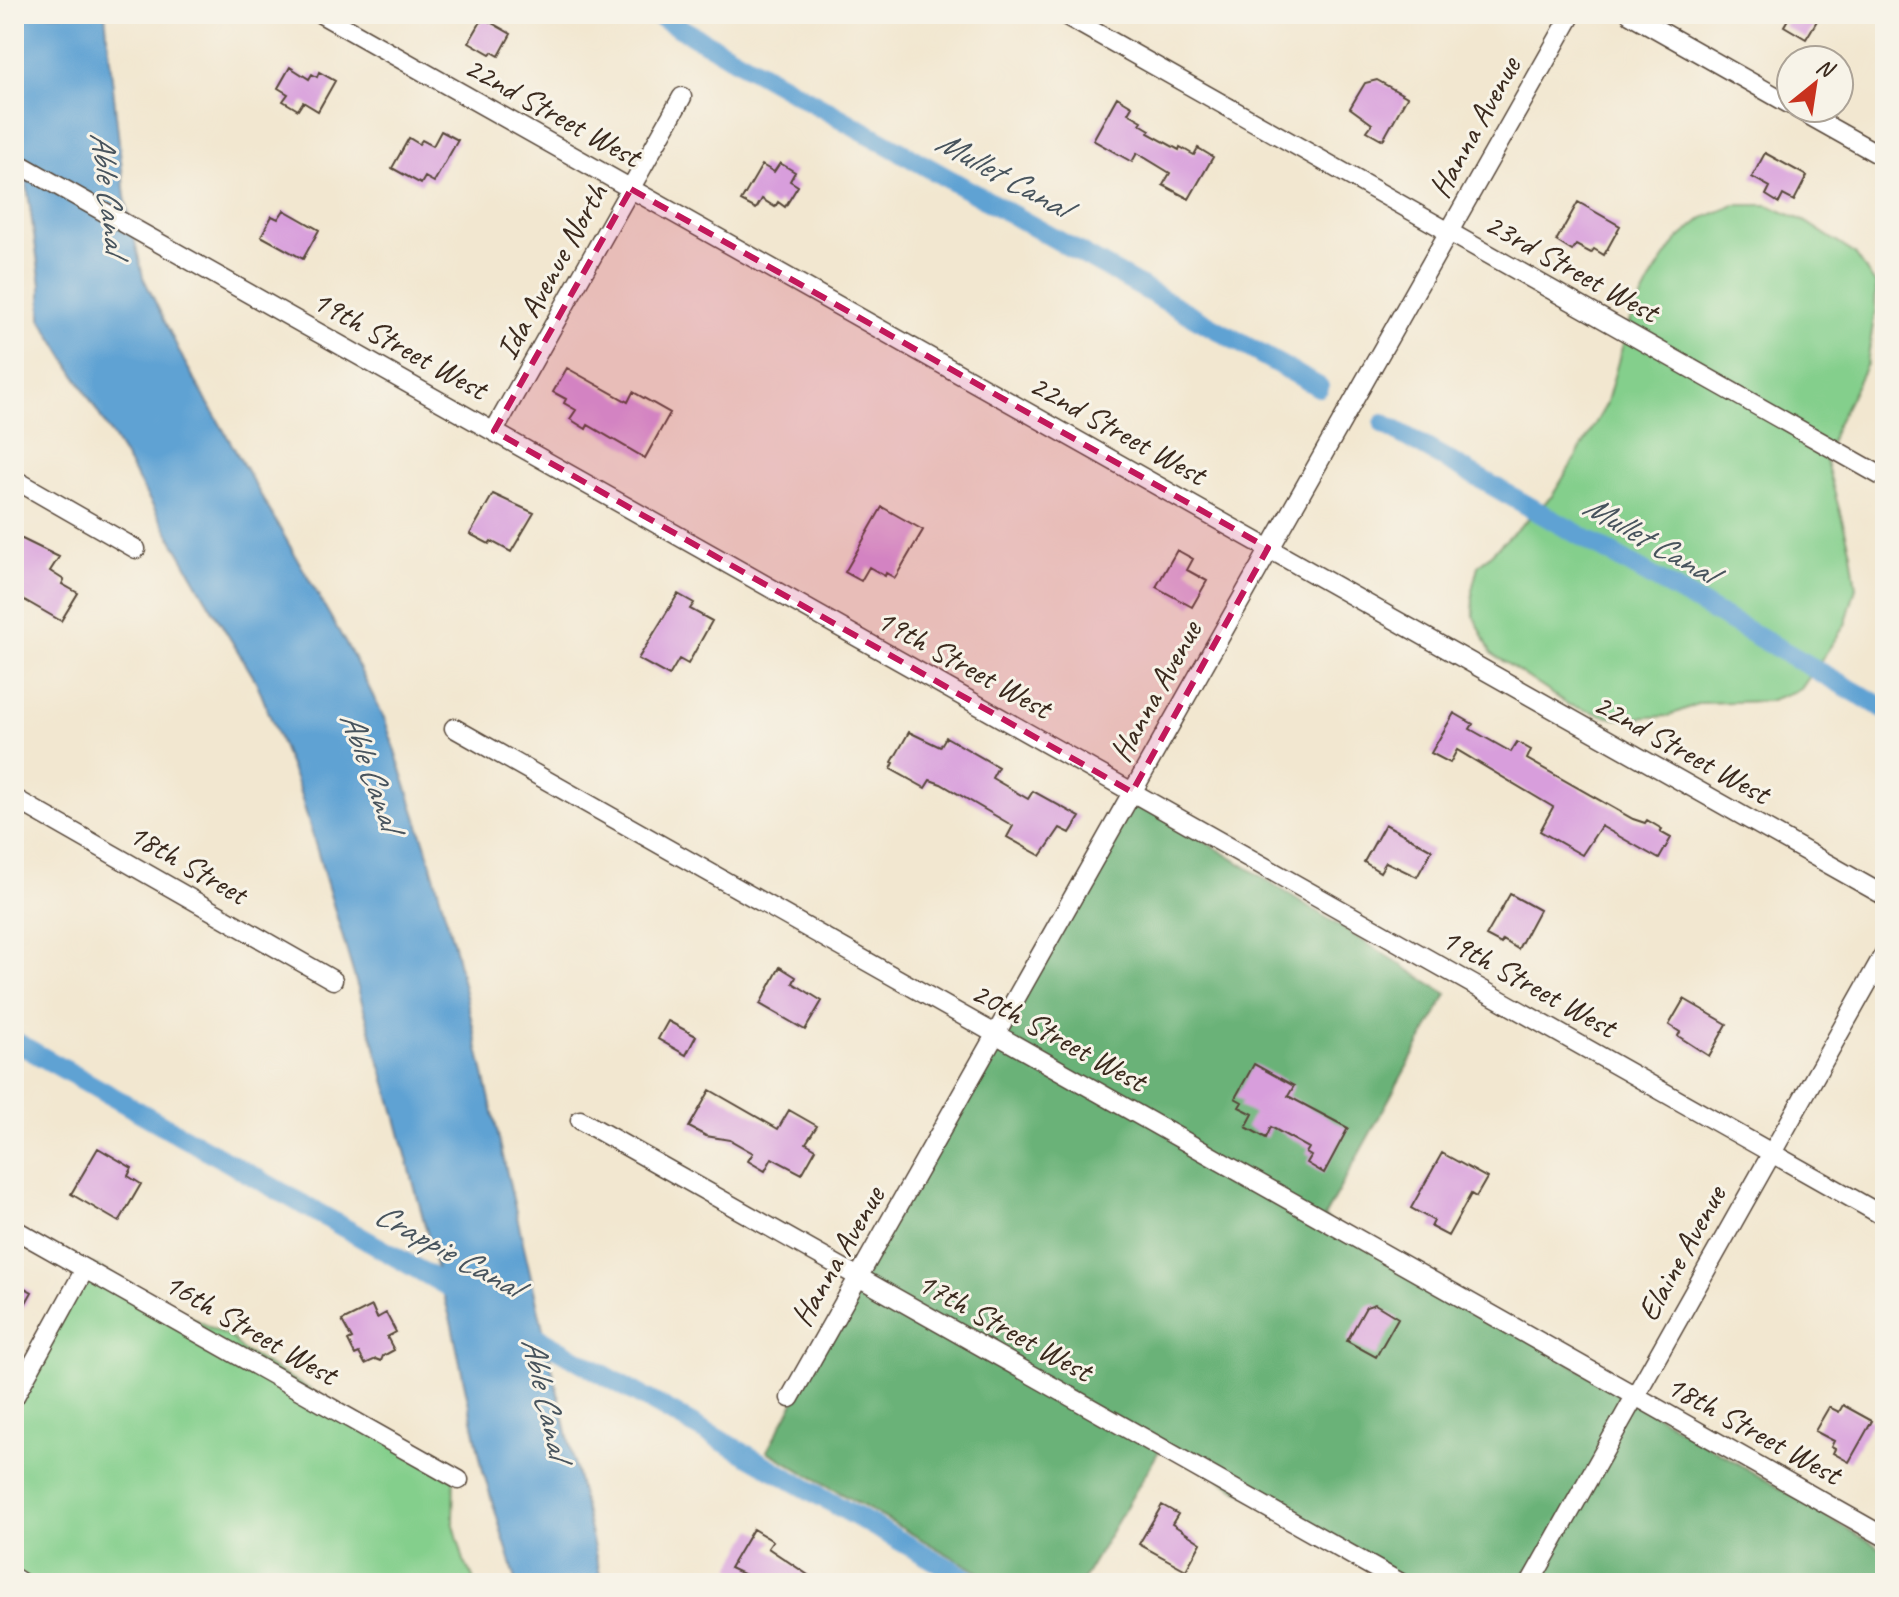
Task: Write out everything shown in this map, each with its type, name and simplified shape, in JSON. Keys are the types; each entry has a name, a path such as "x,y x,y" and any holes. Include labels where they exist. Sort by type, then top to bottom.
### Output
{"street":[{"name":"22nd Street West","path":"321,14 1885,896"},
{"name":"23rd Street West","path":"1063,14 1885,478"},
{"name":"Hanna Avenue","path":"790,1398 1572,14"},
{"path":"1630,14 1775,96"},
{"name":"Ida Avenue North","path":"494,431 682,97"},
{"path":"1824,124 1885,158"},
{"name":"19th Street West","path":"14,161 1885,1217"},
{"path":"14,479 136,549"},
{"name":"20th Street West","path":"454,728 1635,1396"},
{"name":"18th Street","path":"14,798 333,980"},
{"name":"Elaine Avenue","path":"1530,1583 1885,952"},
{"name":"17th Street West","path":"580,1120 1401,1583"},
{"name":"16th Street West","path":"14,1229 459,1480"},
{"path":"14,1398 85,1269"},
{"name":"18th Street West","path":"1635,1396 1885,1537"},
{"path":"14,1578 22,1583"}],"highlighted area":[{"path":"631,189 1268,548 1132,792 494,431"}],"green space":[{"path":"1735,205 1768,205 1806,222 1855,254 1876,285 1867,364 1836,426 1825,458 1851,552 1856,588 1845,625 1801,689 1768,701 1700,703 1668,716 1616,719 1569,705 1491,653 1474,616 1472,590 1478,566 1552,496 1576,457 1606,405 1629,322 1654,274 1676,241 1703,218"},
{"path":"1137,798 1447,994 1324,1217 1885,1551 1885,1583 1397,1583 1162,1446 1081,1583 998,1583 767,1451 930,1155"},
{"path":"92,1264 234,1340 242,1350 454,1473 453,1521 464,1561 476,1583 14,1583 14,1354 31,1364"}],"water":[{"name":"Able Canal","path":"14,14 105,14 125,197 143,277 184,361 354,658 385,720 454,945 602,1583 517,1583 483,1471 452,1325 393,1107 298,786 256,681 41,319 41,285 14,93"}],"building":[{"path":"1791,14 1821,14 1806,39 1784,26"},
{"path":"483,18 511,34 499,56 469,42"},
{"path":"290,67 309,79 312,74 317,77 319,72 335,81 318,111 303,102 298,110 283,101 288,94 278,88"},
{"path":"1377,80 1407,97 1383,140 1367,131 1372,124 1350,108 1365,83"},
{"path":"1117,97 1132,106 1128,113 1142,121 1140,124 1150,130 1148,133 1179,150 1180,147 1194,155 1198,148 1213,157 1189,199 1163,185 1170,173 1137,153 1132,162 1093,140"},
{"path":"441,131 458,140 434,182 425,177 421,184 392,168 409,138 419,144 422,140 433,146"},
{"path":"1765,153 1807,176 1794,201 1783,195 1779,203 1766,195 1770,187 1752,177"},
{"path":"780,163 795,172 790,181 798,186 785,207 778,202 775,207 762,199 756,209 741,201 762,165 774,172"},
{"path":"1578,202 1620,226 1604,255 1594,249 1591,253 1576,245 1572,251 1556,241"},
{"path":"284,210 319,230 303,259 261,236 272,216 278,219"},
{"path":"567,368 628,402 633,392 670,413 645,458 588,425 586,429 570,419 576,410 564,403 566,399 553,392"},
{"path":"493,494 534,513 511,552 470,534"},
{"path":"882,507 923,530 895,578 869,567 861,581 845,572"},
{"path":"14,535 59,557 50,571 64,580 62,584 78,593 61,621 14,594"},
{"path":"1177,550 1193,559 1187,570 1207,581 1192,607 1156,587"},
{"path":"678,594 694,603 690,609 712,621 688,664 679,659 669,676 638,659"},
{"path":"1454,713 1473,724 1470,729 1511,752 1517,742 1531,750 1527,759 1633,819 1645,823 1647,820 1662,829 1660,832 1671,838 1659,859 1601,826 1582,855 1540,831 1553,807 1457,750 1450,763 1431,753"},
{"path":"909,732 940,747 946,737 998,767 992,778 1028,799 1033,791 1080,817 1070,833 1060,828 1041,856 1007,837 1013,826 941,784 930,780 925,788 891,769"},
{"path":"1385,824 1432,850 1417,877 1386,862 1380,872 1364,862"},
{"path":"1510,894 1539,910 1518,949 1503,940 1501,944 1486,936"},
{"path":"780,967 796,977 793,983 822,1001 805,1030 760,1004"},
{"path":"1684,999 1727,1024 1709,1056 1678,1036 1680,1032 1669,1025"},
{"path":"668,1021 696,1036 686,1055 658,1039"},
{"path":"1254,1064 1294,1086 1288,1096 1348,1128 1324,1173 1307,1163 1311,1156 1306,1153 1309,1148 1271,1127 1266,1138 1246,1127 1253,1114 1239,1107 1242,1102 1235,1098"},
{"path":"710,1090 778,1129 789,1110 817,1126 806,1143 816,1149 802,1174 772,1158 765,1171 748,1161 753,1153 730,1140 706,1136 689,1127"},
{"path":"98,1148 132,1168 128,1176 141,1184 119,1222 71,1194"},
{"path":"1442,1153 1487,1178 1476,1197 1471,1194 1448,1236 1431,1227 1434,1221 1411,1208"},
{"path":"14,1282 32,1292 14,1324"},
{"path":"1375,1304 1398,1318 1376,1357 1347,1341 1366,1307"},
{"path":"372,1306 377,1318 386,1313 396,1332 387,1337 394,1350 383,1356 381,1361 376,1359 365,1364 359,1353 355,1355 348,1341 352,1339 342,1321"},
{"path":"1843,1405 1872,1421 1849,1462 1833,1453 1835,1449 1831,1447 1834,1441 1815,1431 1829,1407 1839,1412"},
{"path":"1162,1505 1178,1514 1172,1524 1201,1543 1186,1570 1139,1544"},
{"path":"753,1529 773,1541 768,1548 820,1583 762,1583 730,1568"}],"waterway":[{"name":"Mullet Canal","path":"655,14 1319,387"},
{"name":"Mullet Canal","path":"1384,424 1885,709"},
{"name":"Crappie Canal","path":"14,1041 463,1295"},
{"name":"Crappie Canal","path":"526,1331 975,1583"}]}
